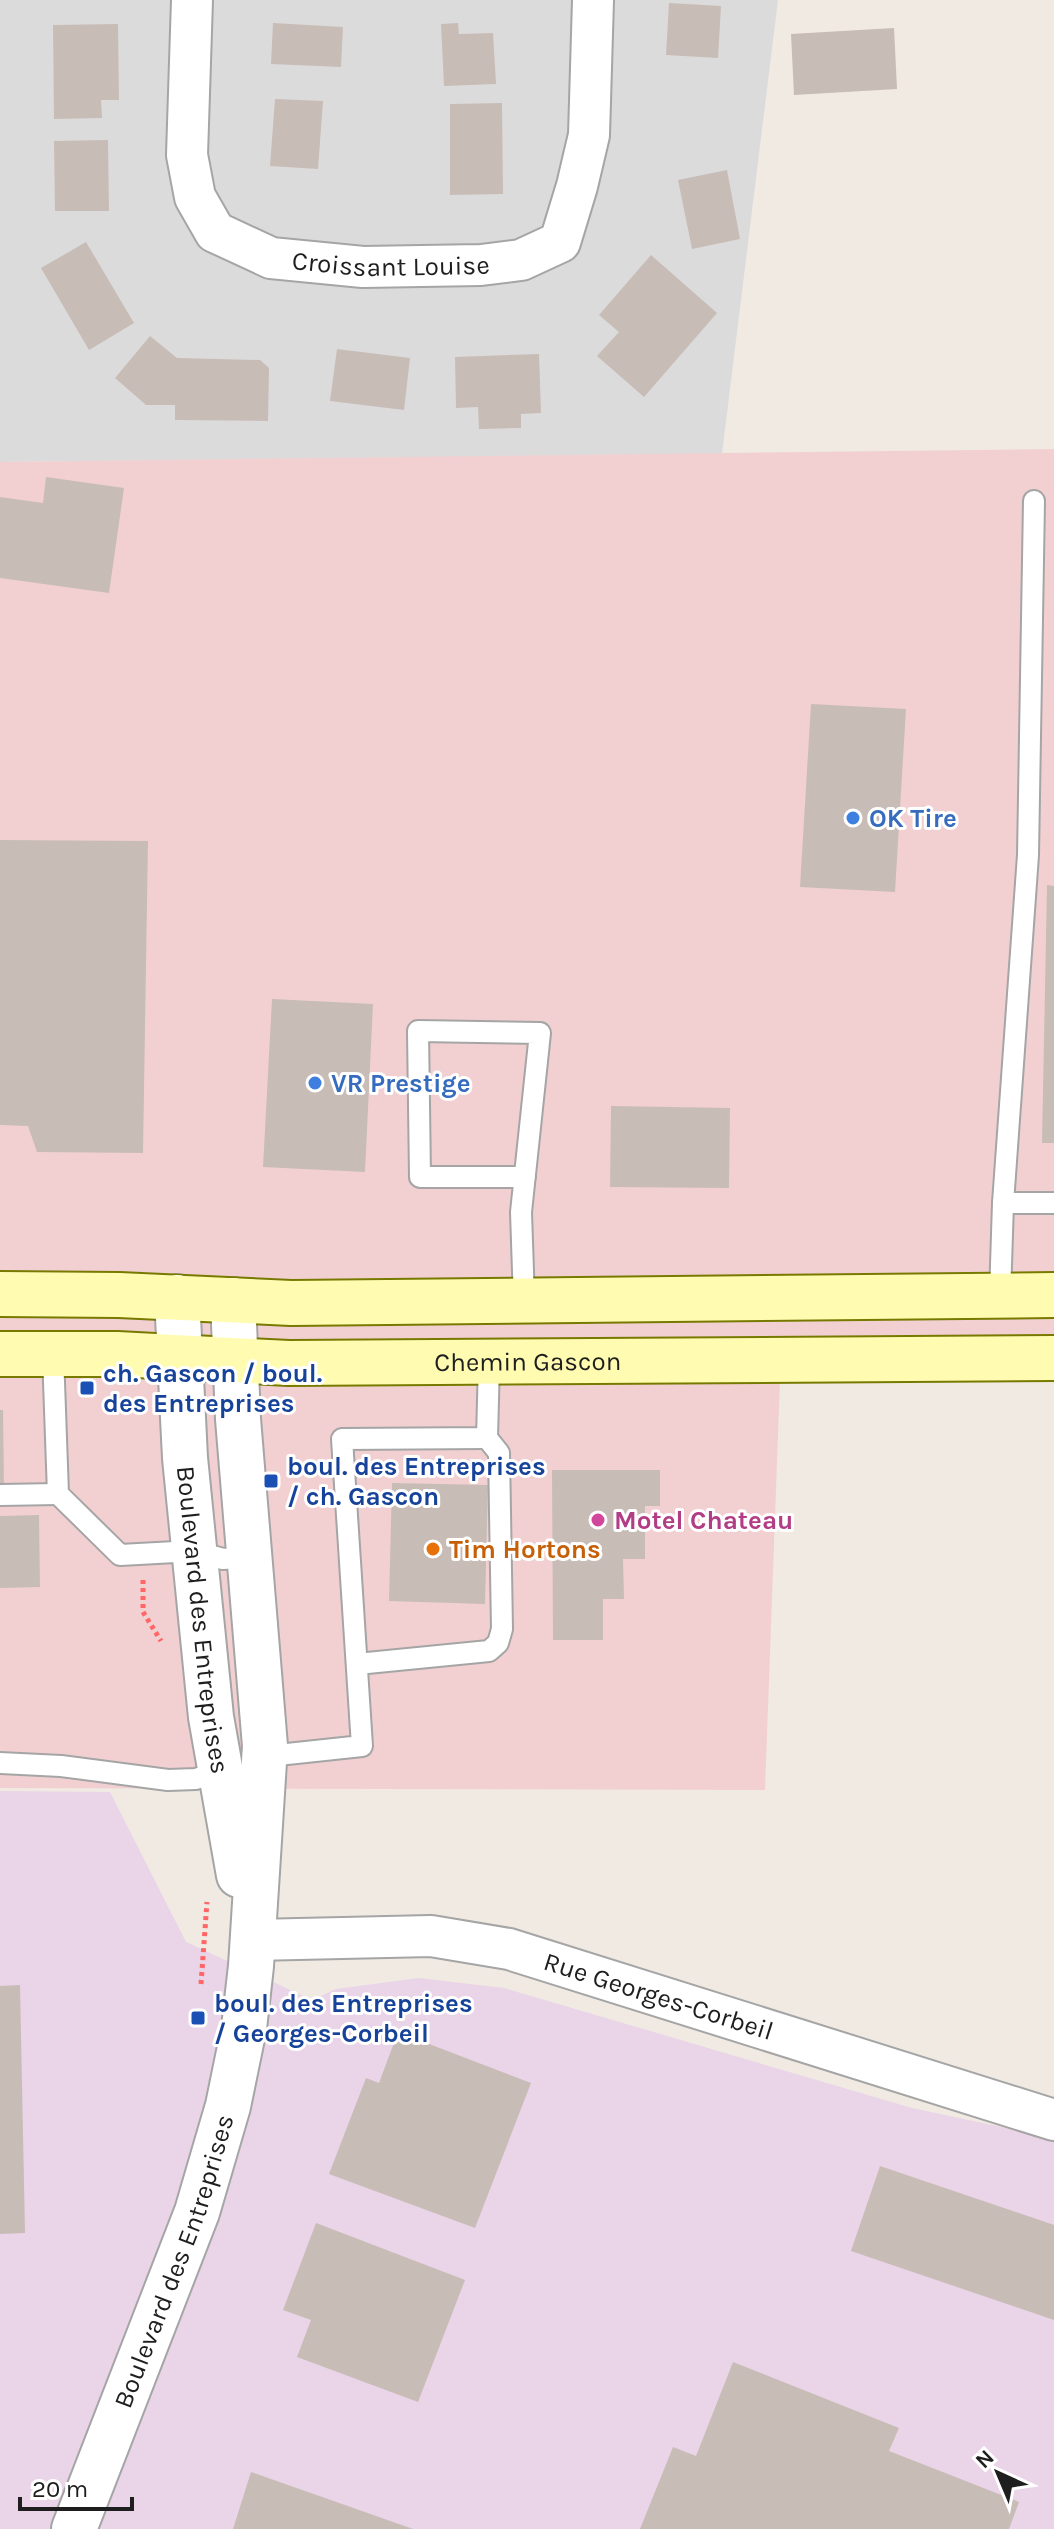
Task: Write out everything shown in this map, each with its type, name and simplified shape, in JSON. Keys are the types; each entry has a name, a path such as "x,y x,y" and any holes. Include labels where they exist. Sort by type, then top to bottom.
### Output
{"main road":[{"path":"0,1294 177,1297 291,1303 1054,1295"},
{"name":"Chemin Gascon","path":"0,1354 117,1354 234,1362 1054,1358"}],"street":[{"name":"Croissant Louise","path":"192,0 187,155 195,197 215,232 271,258 363,267 481,265 521,260 560,242 589,135 593,0"},
{"name":"Boulevard des Entreprises","path":"177,1297 178,1359 211,1717 251,1940"},
{"name":"Boulevard des Entreprises","path":"74,2529 169,2288 207,2182 237,2068 249,1989 264,1723 234,1362 233,1300"},
{"name":"Rue Georges-Corbeil","path":"251,1940 431,1936 509,1949 1054,2120"}],"lane":[{"path":"1000,1296 1003,1203 1028,855 1034,501"},
{"path":"524,1301 521,1212 525,1177 540,1033 418,1031 420,1177 525,1177"},
{"path":"1003,1203 1054,1203"},
{"path":"53,1354 58,1494 120,1555 194,1551 223,1559 250,1557"},
{"path":"357,1664 489,1651 498,1643 502,1629 499,1453 487,1438 489,1362"},
{"path":"0,1763 61,1766 168,1780 196,1779 264,1755 362,1746 342,1439 487,1438"},
{"path":"0,1495 58,1494"}],"shaded area":[{"path":"0,0 778,0 722,454 0,462"},
{"path":"1054,449 1054,1337 781,1352 765,1790 0,1788 0,462"},
{"path":"0,1791 110,1792 186,1942 312,2000 336,1989 419,1978 504,1988 912,2108 1054,2138 1054,2529 0,2529"}],"building":[{"path":"669,3 721,6 718,58 666,55"},
{"path":"273,23 343,27 341,67 271,64"},
{"path":"458,23 459,34 493,33 496,84 444,86 441,24"},
{"path":"118,24 119,100 101,100 102,118 54,119 53,25"},
{"path":"894,28 897,89 794,95 791,34"},
{"path":"275,99 323,101 318,169 270,166"},
{"path":"502,103 503,194 450,195 450,104"},
{"path":"108,140 109,211 55,211 54,141"},
{"path":"727,170 740,239 692,249 678,180"},
{"path":"86,242 134,323 89,350 41,268"},
{"path":"651,255 717,313 644,397 597,356 619,332 599,315"},
{"path":"150,336 177,358 260,360 269,368 268,421 175,420 175,405 146,405 115,378"},
{"path":"337,349 410,358 404,410 330,401"},
{"path":"539,354 541,413 521,414 521,428 479,429 478,407 456,408 455,357"},
{"path":"46,477 124,488 109,593 0,578 0,497 43,503"},
{"path":"811,704 906,709 895,892 800,887"},
{"path":"0,840 148,841 143,1153 37,1152 28,1126 0,1125"},
{"path":"1047,885 1054,886 1054,1143 1042,1143"},
{"path":"272,999 373,1004 365,1172 263,1167"},
{"path":"611,1106 730,1108 729,1188 610,1187"},
{"path":"0,1410 3,1410 4,1490 0,1490"},
{"path":"552,1470 660,1470 660,1506 645,1506 645,1559 623,1559 624,1599 603,1599 603,1640 553,1640"},
{"path":"392,1483 488,1485 485,1604 389,1601"},
{"path":"39,1515 40,1587 0,1588 0,1516"},
{"path":"20,1985 25,2233 0,2234 0,1986"},
{"path":"398,2032 531,2083 475,2228 329,2174 366,2078 379,2083"},
{"path":"880,2166 1054,2225 1054,2320 851,2251"},
{"path":"316,2223 465,2280 418,2402 297,2357 311,2320 283,2310"},
{"path":"733,2362 899,2428 889,2451 1019,2502 1009,2529 640,2529 673,2447 696,2456"},
{"path":"251,2472 413,2529 233,2529"}],"place":[{"name":"OK Tire","path":"853,818"},
{"name":"VR Prestige","path":"315,1083"},
{"name":"ch. Gascon / boul. des Entreprises","path":"87,1388"},
{"name":"boul. des Entreprises / ch. Gascon","path":"271,1481"},
{"name":"Motel Chateau","path":"598,1520"},
{"name":"Tim Hortons","path":"433,1549"},
{"name":"boul. des Entreprises / Georges-Corbeil","path":"198,2018"}]}
